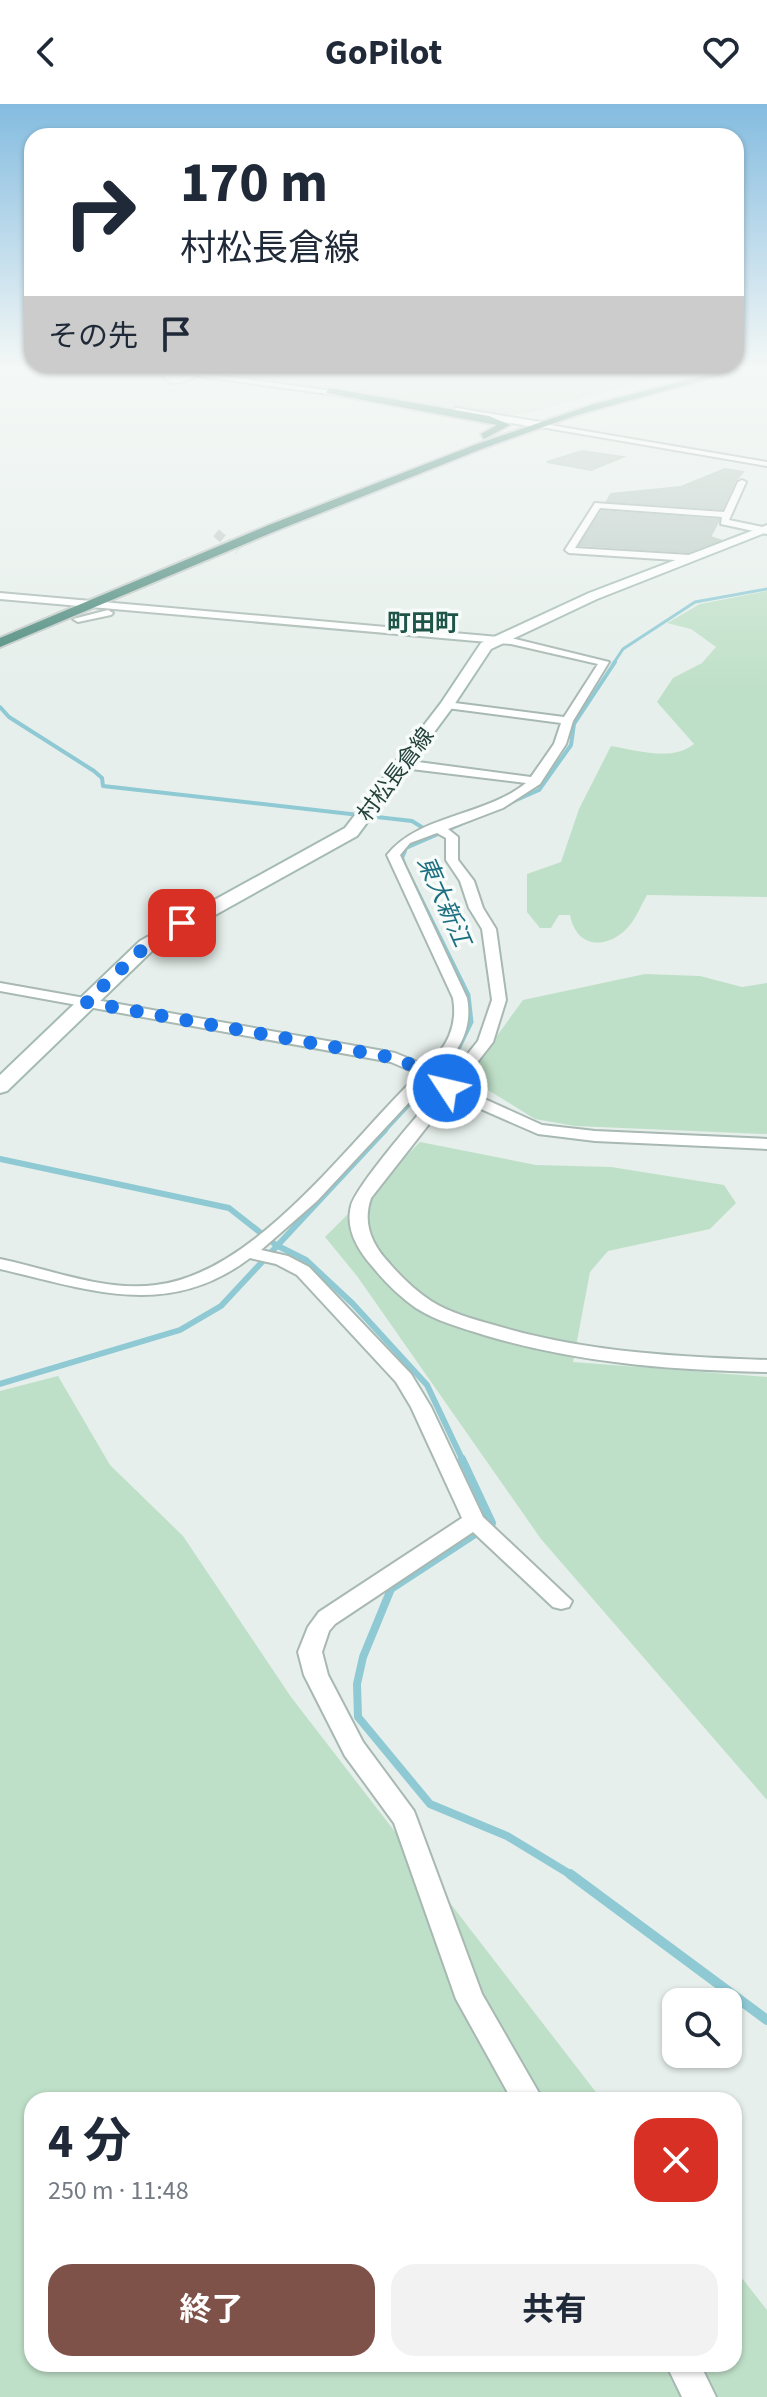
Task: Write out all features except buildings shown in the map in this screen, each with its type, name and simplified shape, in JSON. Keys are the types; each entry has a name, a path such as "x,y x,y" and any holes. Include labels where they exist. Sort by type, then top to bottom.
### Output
{"highway":[{"path":"0,633 387,475"},
{"path":"0,643 404,475"}],"main road":[{"name":"村松長倉線","path":"0,1087 114,974 164,933 316,854 351,832 447,705 472,663 496,640 593,596 765,530"}],"street":[{"path":"724,536 726,518 742,482"},
{"path":"690,558 569,550 598,505 726,518 765,530"},
{"path":"0,596 496,640 604,662 567,721 560,744 536,781 499,805 406,840 393,855 463,1009 460,1033 454,1044 312,1195 249,1252 188,1284 152,1291 127,1290 0,1264"},
{"path":"78,619 96,614 158,610"},
{"path":"447,705 567,721"},
{"path":"403,764 536,781"},
{"path":"439,828 452,837 452,860 467,881 476,908 489,929 499,1000 485,1042 363,1197 358,1209 361,1235 368,1251 391,1278 424,1305 528,1343 572,1352 632,1358 767,1366"},
{"path":"0,987 395,1058 428,1072 447,1088 538,1129 595,1136 767,1144"},
{"path":"249,1252 282,1260 303,1271 404,1378 421,1407 474,1521 561,1601"},
{"path":"474,1521 327,1618 319,1627 310,1652 316,1675 354,1749 405,1818 470,1999 523,2092"},
{"path":"686,2372 700,2397"}],"green space":[{"path":"767,591 767,897 647,895 626,929 605,942 597,943 583,938 570,915 559,915 551,928 540,928 527,912 527,874 561,862 579,809 611,746 665,754 694,744 657,702 673,678 702,663 716,647 691,629 667,623 700,604"},
{"path":"645,974 700,976 742,987 767,983 767,1134 575,1126 535,1119 467,1077 523,1000"},
{"path":"420,1142 536,1165 611,1167 724,1185 736,1203 710,1229 608,1251 590,1272 573,1362 767,1377 767,1800 541,1539 357,1276 325,1237"},
{"path":"58,1376 110,1465 183,1536 291,1697 596,2092 24,2092 24,2372 742,2372 742,2278 767,2310 767,2397 0,2397 0,1391"}],"waterway":[{"path":"613,664 623,649 695,602 767,589"},
{"path":"407,871 402,858 406,848 539,790 571,745 574,724 615,662"},
{"name":"東大新江","path":"0,707 9,717 94,771 102,778 103,786 412,821 428,831"},
{"name":"東大新江","path":"383,1132 456,1053 471,1022 468,995 406,869"},
{"name":"東大新江","path":"277,1246 385,1130"},
{"path":"0,1159 229,1208 277,1246"},
{"path":"0,1384 180,1330 221,1306 277,1246"},
{"path":"277,1246 306,1260 353,1304 427,1385 463,1461"},
{"path":"462,1459 492,1523 391,1589 363,1657 357,1684 358,1717 430,1804 507,1836 571,1875"},
{"path":"571,1875 767,2020"}],"tunnel":[{"path":"216,533 238,551"}],"district":[{"name":"町田町","path":"423,623"}],"route":[{"path":"182,923 147,945 86,1002 395,1058 428,1072 447,1088"}]}
